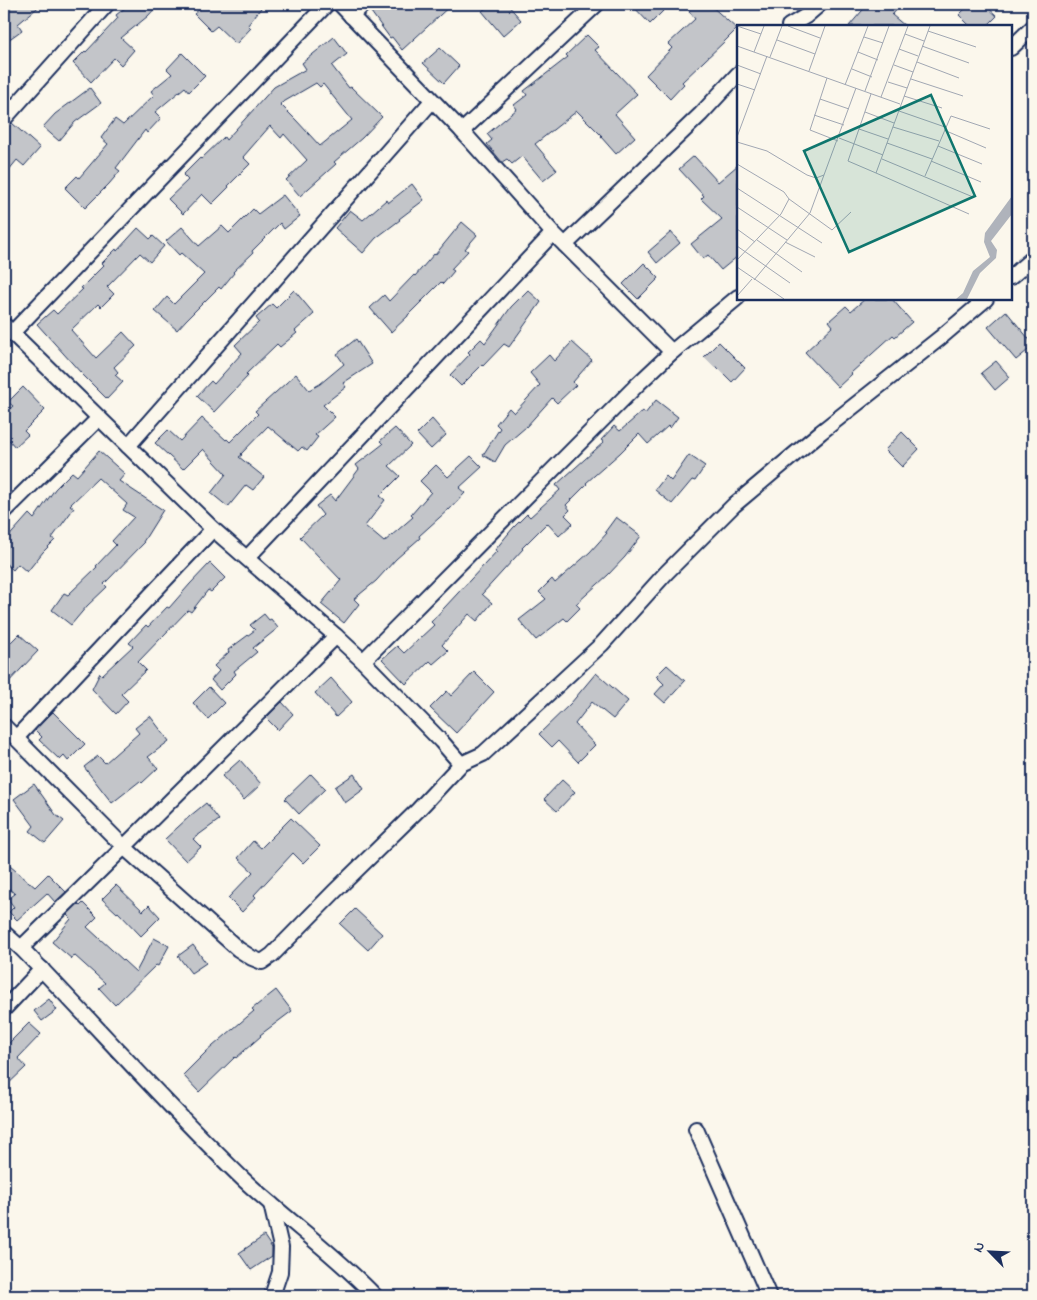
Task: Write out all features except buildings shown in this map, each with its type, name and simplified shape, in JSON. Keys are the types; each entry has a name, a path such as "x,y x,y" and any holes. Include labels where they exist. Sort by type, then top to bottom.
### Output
{"street":[{"path":"4,119 107,4"},
{"path":"327,4 8,329 213,529 336,636 442,741 461,764"},
{"path":"340,4 462,131 553,233 672,352"},
{"path":"351,16 364,4"},
{"path":"462,131 597,4"},
{"path":"791,25 806,16 820,4"},
{"path":"1012,47 1033,27"},
{"path":"565,245 701,114 737,75"},
{"path":"128,446 432,101"},
{"path":"247,558 553,233"},
{"path":"1012,276 1033,258"},
{"path":"362,661 638,384 672,352 737,298"},
{"path":"4,726 124,846 238,948 252,958 262,962 272,956 418,810 461,764 483,754 602,644 666,573 734,505 985,300"},
{"path":"4,512 98,418"},
{"path":"16,738 213,529"},
{"path":"21,948 336,636"},
{"path":"4,933 42,969 151,1086 244,1179 358,1278 375,1296"},
{"path":"4,1009 42,969"},
{"path":"696,1129 769,1296"},
{"path":"271,1204 281,1247 280,1272 272,1296"}]}
